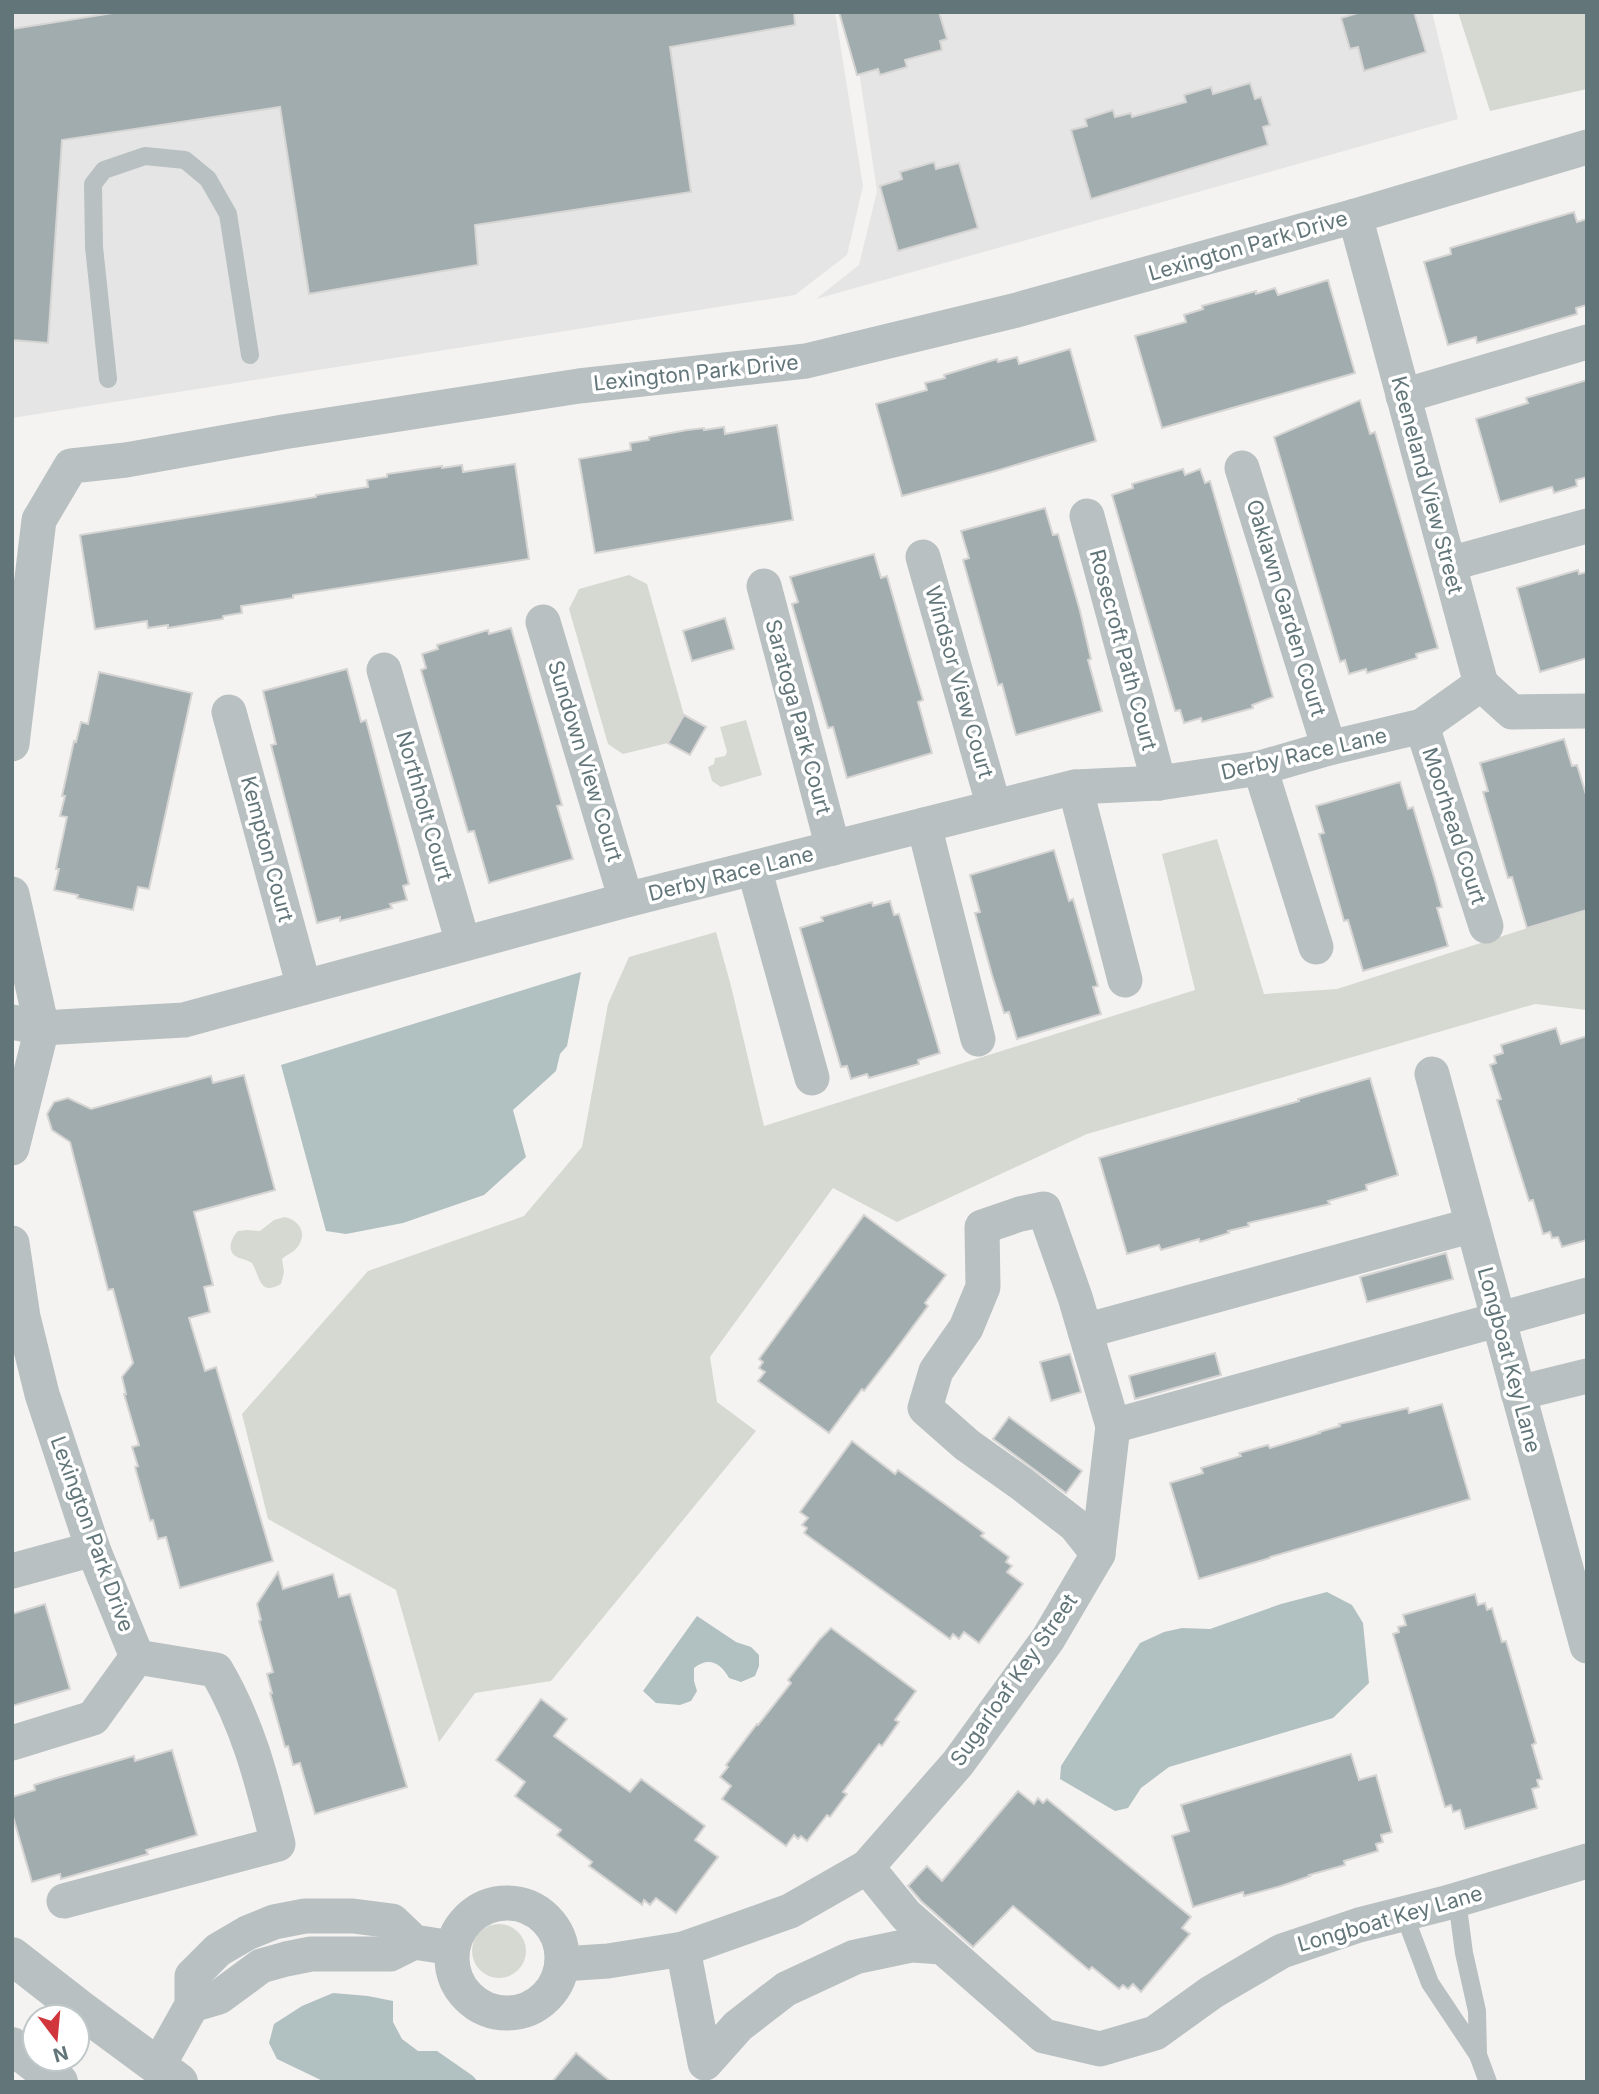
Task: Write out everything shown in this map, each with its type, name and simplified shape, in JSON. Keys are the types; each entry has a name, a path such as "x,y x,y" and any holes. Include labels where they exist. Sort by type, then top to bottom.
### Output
{"street":[{"name":"Lexington Park Drive","path":"12,744 26,518 71,466 126,460 283,432 579,386 806,361 1017,310 1355,216 1587,147"},
{"name":"Keeneland View Street","path":"1355,216 1481,684"},
{"path":"1403,396 1587,342"},
{"name":"Oaklawn Garden Court","path":"1242,468 1329,748"},
{"name":"Rosecroft Path Court","path":"1087,516 1158,783"},
{"path":"1449,564 1587,526"},
{"name":"Windsor View Court","path":"923,557 994,807"},
{"name":"Saratoga Park Court","path":"764,586 833,848"},
{"name":"Sundown View Court","path":"543,622 626,900"},
{"name":"Northholt Court","path":"384,670 463,943"},
{"path":"1422,726 1481,684 1512,712 1587,711"},
{"name":"Kempton Court","path":"229,712 304,987"},
{"name":"Derby Race Lane","path":"27,1025 184,1020 626,900 1075,787 1158,783 1261,768 1329,748 1422,726"},
{"name":"Moorhead Court","path":"1422,726 1486,926"},
{"path":"1261,768 1316,947"},
{"path":"1075,787 1125,980"},
{"path":"924,825 978,1039"},
{"path":"754,868 811,1078"},
{"path":"12,894 27,1025 12,1148"},
{"name":"Longboat Key Lane","path":"1432,1074 1587,1646"},
{"path":"1098,1554 1075,1525 967,1445 925,1408 936,1371 966,1328 983,1287 982,1227 1044,1209 1085,1331 1113,1426 1587,1295"},
{"path":"1085,1331 1473,1226"},
{"name":"Lexington Park Drive","path":"12,1245 27,1398 137,1657 216,1670 233,1700 257,1762 278,1844 64,1901"},
{"path":"1518,1393 1587,1376"},
{"name":"Sugarloaf Key Street","path":"562,1964 608,1961 683,1949 790,1910 867,1867 958,1763 1048,1639 1098,1554 1113,1426"},
{"path":"12,1571 93,1549"},
{"path":"12,1743 93,1718 137,1657"},
{"name":"Longboat Key Lane","path":"867,1867 906,1916 1044,2036 1100,2049 1155,2034 1212,1992 1282,1951 1359,1925 1457,1900 1587,1861"},
{"path":"501,1903 520,1904 544,1916 551,1924 560,1942 562,1964 550,1993 519,2012 501,2013 482,2007 470,1999 458,1984 452,1967 452,1948 462,1925 476,1912 501,1903"},
{"path":"12,1956 161,2077 192,2005 192,1976 218,1950 247,1933 274,1922 305,1916 353,1916 392,1921 414,1942 452,1948"},
{"path":"683,1949 705,2063 738,2026 786,1989 855,1957 912,1945 942,1947"},
{"path":"12,2046 60,2082"}],"lane":[{"path":"108,379 94,247 93,184 104,170 145,156 185,160 208,179 228,214 250,355"},
{"path":"1457,1900 1464,1953 1477,2011 1478,2055"},
{"path":"1404,1914 1430,1983 1478,2055 1488,2082"}],"shaded area":[{"path":"12,12 835,12 863,186 847,255 795,295 12,418"},
{"path":"850,12 1432,12 1458,119 816,299 859,265 877,191"},
{"path":"1458,12 1587,12 1587,89 1490,111"},
{"path":"629,575 647,584 684,715 668,743 623,754 608,744 569,609 579,589"},
{"path":"746,720 762,775 721,787 712,781 708,767 714,764 715,758 725,756 727,752 720,727"},
{"path":"1217,839 1264,994 1337,989 1587,909 1587,1010 1535,1004 1087,1134 897,1222 833,1188 710,1357 717,1402 756,1431 551,1681 475,1693 439,1742 396,1590 268,1519 242,1414 368,1271 524,1216 582,1147 608,1004 629,957 716,932 764,1126 1195,990 1162,854"},
{"path":"581,972 567,1046 560,1054 556,1071 513,1110 526,1157 484,1195 403,1223 346,1234 326,1231 281,1065"},
{"path":"285,1217 299,1225 302,1239 296,1249 282,1259 284,1272 281,1284 268,1288 261,1283 252,1263 234,1255 231,1243 238,1231 260,1231 274,1220"},
{"path":"1327,1592 1352,1605 1363,1623 1369,1683 1333,1718 1169,1767 1141,1788 1128,1808 1115,1811 1060,1779 1061,1766 1140,1643 1164,1632 1182,1628 1210,1629 1281,1604"},
{"path":"697,1616 736,1642 751,1647 759,1655 755,1676 741,1682 729,1678 718,1665 705,1662 694,1668 697,1691 691,1701 680,1705 656,1703 643,1691"},
{"path":"499,1924 518,1932 526,1951 518,1970 499,1978 480,1970 472,1951 480,1932"},
{"path":"333,1993 393,2001 393,2022 402,2039 418,2051 437,2051 478,2082 325,2082 277,2059 269,2043 274,2024 302,2006"}],"building":[{"path":"119,12 794,12 795,25 670,47 691,192 475,225 478,265 309,294 280,107 62,140 48,343 12,340 12,29"},
{"path":"839,12 939,12 947,39 940,41 942,50 905,60 907,67 880,75 878,69 857,75"},
{"path":"1361,12 1414,12 1426,52 1364,71 1358,47 1350,49 1341,18"},
{"path":"1250,83 1255,99 1261,97 1270,125 1263,127 1268,145 1091,199 1071,130 1087,126 1085,119 1113,110 1115,117 1131,113 1132,117 1186,102 1184,95 1211,87 1213,94"},
{"path":"934,162 936,169 959,163 978,228 898,251 880,186 902,179 900,172"},
{"path":"1574,212 1577,222 1587,219 1587,305 1576,308 1577,314 1516,332 1477,343 1476,337 1448,345 1424,262 1451,254 1450,248"},
{"path":"1328,280 1355,373 1162,428 1135,336 1186,322 1184,315 1203,309 1202,306 1275,288 1278,295"},
{"path":"1070,349 1096,441 902,496 876,404 927,390 925,383 997,359 998,362 1017,357 1019,364"},
{"path":"1587,380 1587,477 1576,480 1577,486 1554,493 1552,487 1500,502 1476,419 1528,403 1526,398"},
{"path":"1360,400 1370,434 1375,432 1438,648 1416,654 1417,658 1367,673 1366,669 1349,674 1345,660 1340,662 1274,437"},
{"path":"777,425 793,520 595,553 579,459 631,450 630,443 687,430 724,427 725,434"},
{"path":"515,464 529,559 293,595 293,598 241,606 242,613 223,616 223,619 168,628 168,625 148,628 147,621 95,629 80,535 368,487 367,480 387,477 387,474 462,465 463,472"},
{"path":"1183,469 1185,475 1200,469 1205,483 1210,481 1273,697 1252,705 1253,708 1202,722 1201,718 1184,723 1180,710 1175,711 1112,495 1133,488 1132,484"},
{"path":"1045,508 1053,535 1058,534 1080,611 1091,659 1088,660 1102,711 1016,735 1002,684 998,685 963,560 969,558 961,531"},
{"path":"874,554 881,578 887,576 923,700 918,702 932,753 847,778 833,727 828,728 792,604 798,602 790,577"},
{"path":"1578,570 1579,574 1587,572 1587,658 1540,672 1517,588"},
{"path":"725,618 734,649 692,661 683,631"},
{"path":"511,628 562,805 557,806 573,859 489,883 474,831 468,832 421,670 426,668 422,654 438,649 437,645 488,630 489,634"},
{"path":"347,669 361,722 366,720 409,884 403,886 407,900 390,904 392,908 340,921 340,917 317,923 271,745 276,744 263,691"},
{"path":"99,672 192,693 149,889 138,887 133,910 77,898 78,895 54,890 67,817 60,816 65,796 62,796 74,741 76,742 81,722 88,724"},
{"path":"684,715 706,727 690,755 668,743"},
{"path":"1564,739 1572,766 1577,765 1587,798 1587,910 1527,928 1512,877 1508,878 1483,792 1488,791 1480,763"},
{"path":"1400,782 1408,809 1413,807 1436,884 1442,907 1437,908 1448,946 1363,971 1348,920 1344,921 1319,834 1324,833 1316,806"},
{"path":"1054,850 1069,901 1073,899 1098,986 1093,987 1101,1014 1017,1039 1009,1012 1004,1013 992,975 975,913 980,912 970,875"},
{"path":"890,901 894,915 899,914 940,1053 918,1060 919,1064 869,1078 867,1074 851,1079 847,1066 841,1067 800,928 823,921 821,917 872,902 873,906"},
{"path":"1556,1028 1561,1044 1587,1036 1587,1240 1562,1247 1558,1237 1552,1238 1550,1232 1543,1234 1533,1200 1529,1201 1497,1100 1501,1099 1490,1065 1496,1063 1494,1056 1503,1053 1501,1045"},
{"path":"244,1075 275,1190 194,1212 213,1285 204,1287 210,1312 189,1318 205,1371 216,1367 273,1561 180,1588 166,1537 158,1539 153,1520 150,1521 135,1467 138,1466 132,1447 139,1445 124,1394 122,1377 133,1363 113,1289 108,1290 70,1142 52,1130 47,1114 54,1102 68,1098 91,1109 211,1076 213,1083"},
{"path":"1370,1078 1398,1175 1366,1185 1367,1190 1328,1201 1330,1204 1248,1223 1249,1226 1200,1242 1199,1239 1161,1250 1159,1245 1127,1254 1099,1158"},
{"path":"864,1215 946,1275 925,1303 928,1306 894,1352 829,1433 758,1381 765,1372 759,1368 763,1362 759,1359"},
{"path":"1446,1253 1453,1279 1367,1302 1360,1277"},
{"path":"1215,1353 1221,1375 1135,1399 1129,1376"},
{"path":"1070,1354 1081,1392 1051,1401 1040,1362"},
{"path":"1442,1404 1470,1499 1199,1579 1170,1483 1203,1473 1201,1468 1241,1456 1239,1453 1268,1445 1270,1448 1320,1433 1340,1426 1339,1424 1408,1408 1409,1413"},
{"path":"1009,1417 1082,1471 1066,1493 993,1439"},
{"path":"852,1441 895,1474 898,1470 953,1510 984,1533 981,1536 1009,1557 1006,1562 1012,1566 1007,1572 1023,1584 979,1643 964,1632 959,1639 953,1634 950,1639 804,1533 807,1528 802,1525 808,1518 800,1512"},
{"path":"278,1572 283,1589 333,1574 339,1597 350,1594 407,1787 315,1814 300,1763 293,1765 288,1746 285,1747 267,1674 273,1672 257,1604"},
{"path":"1475,1594 1478,1605 1485,1603 1487,1610 1492,1608 1502,1642 1506,1641 1536,1743 1532,1745 1542,1779 1537,1780 1539,1787 1532,1789 1537,1808 1465,1829 1460,1810 1453,1812 1451,1805 1445,1807 1393,1634 1399,1632 1398,1627 1406,1625 1403,1615"},
{"path":"45,1604 70,1689 12,1706 12,1614"},
{"path":"831,1628 916,1691 895,1720 899,1722 843,1792 847,1794 830,1817 827,1815 807,1841 794,1835 786,1846 722,1799 731,1786 720,1777 728,1767 726,1765 791,1683 788,1680"},
{"path":"541,1699 567,1719 554,1736 630,1792 641,1779 705,1826 695,1840 718,1857 676,1913 656,1898 650,1905 644,1900 642,1905 589,1866 592,1862 557,1835 561,1830 515,1796 525,1782 496,1760"},
{"path":"172,1750 197,1835 146,1850 148,1854 61,1879 60,1874 32,1882 12,1813 12,1797 35,1790 34,1785 57,1778 134,1756 135,1761"},
{"path":"1351,1754 1359,1780 1376,1775 1392,1832 1381,1835 1383,1842 1376,1844 1378,1851 1344,1861 1345,1865 1281,1886 1244,1896 1243,1892 1193,1907 1172,1836 1189,1831 1181,1805"},
{"path":"1018,1791 1034,1804 1038,1798 1043,1803 1047,1799 1191,1917 1182,1928 1190,1934 1141,1992 1133,1984 1128,1989 1123,1985 1119,1989 1092,1967 1089,1970 1013,1906 973,1947 908,1886 927,1866 942,1881"},
{"path":"576,2053 611,2082 552,2082"}]}
